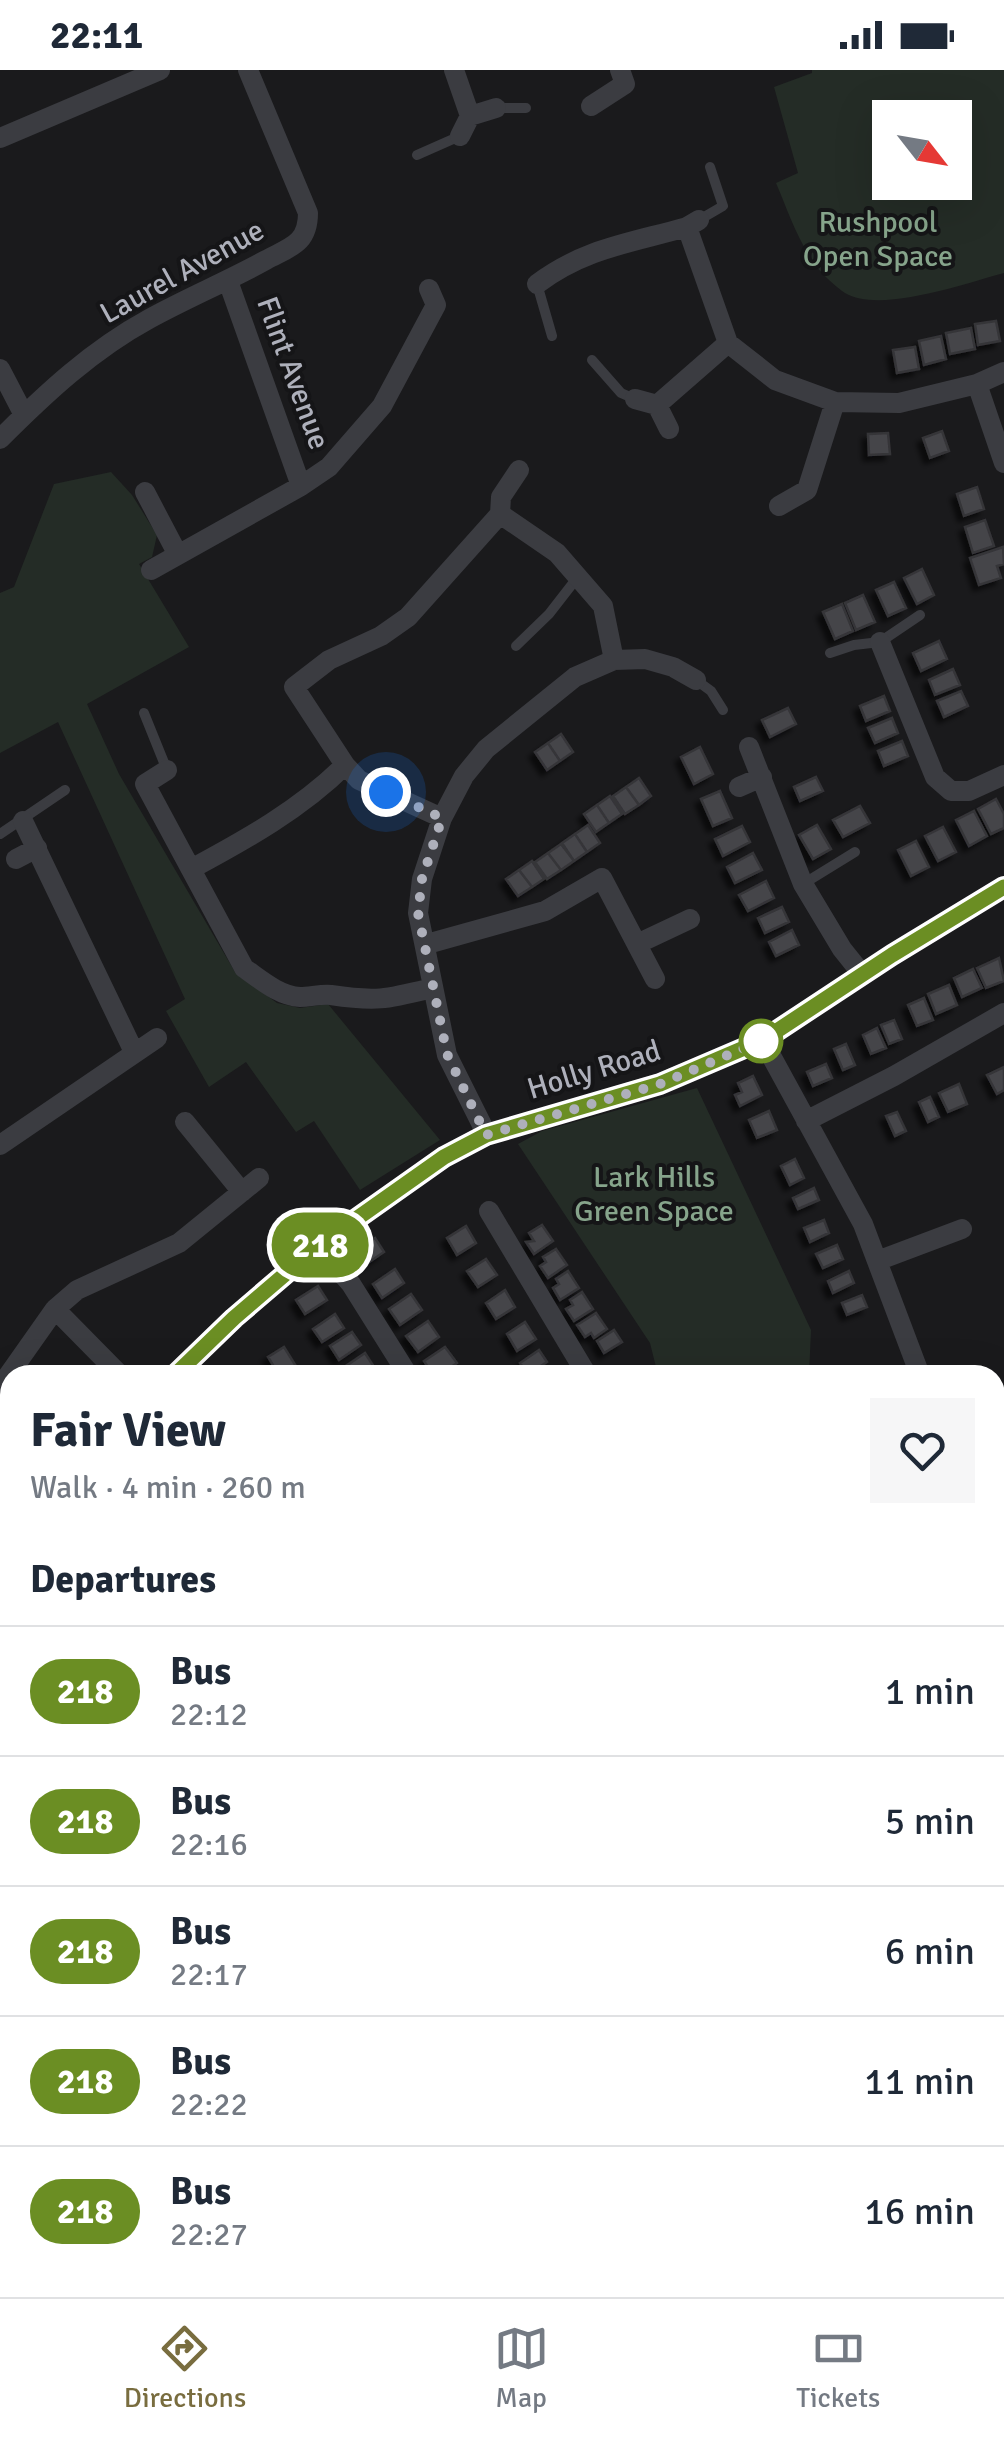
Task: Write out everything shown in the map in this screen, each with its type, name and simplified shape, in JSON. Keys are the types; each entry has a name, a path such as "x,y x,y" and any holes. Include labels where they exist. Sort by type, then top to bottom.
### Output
{"street":[{"path":"0,138 160,70"},
{"name":"Laurel Avenue","path":"0,439 62,377 148,319 299,242 308,228 308,213 248,70"},
{"path":"454,70 470,116 460,136"},
{"path":"591,106 625,84 620,70"},
{"path":"470,116 496,108"},
{"path":"537,284 563,265 600,248 693,224 728,343 775,380 835,402 899,403 977,384 1004,372"},
{"name":"Flint Avenue","path":"228,281 301,486"},
{"name":"Flint Avenue","path":"151,570 329,467 382,406 436,305 429,289"},
{"path":"657,405 728,343"},
{"path":"0,370 24,415"},
{"path":"977,384 1004,463"},
{"path":"636,399 657,405 669,429"},
{"path":"779,506 807,490 835,402"},
{"path":"442,818 358,780 294,687 330,660 381,636 408,617 500,514 500,497 519,470"},
{"path":"145,492 177,553"},
{"path":"500,514 557,553 603,606 614,660"},
{"path":"880,642 935,777 950,792 969,791 1004,775"},
{"path":"486,1135 447,1054 418,913 422,879 442,818 464,776 486,749 574,677 614,660 645,659 673,667 696,680"},
{"path":"749,748 802,884 862,974"},
{"path":"191,869 298,804 345,765"},
{"path":"167,770 145,784 244,968 294,997 328,995 379,1001 432,988"},
{"path":"739,787 762,777"},
{"path":"23,821 134,1052"},
{"path":"16,859 37,848"},
{"path":"426,944 545,911 602,878 655,979"},
{"name":"Holly Road","path":"186,1365 318,1246 444,1157 486,1135 660,1084 763,1040 1004,887"},
{"path":"637,944 690,919"},
{"path":"806,1121 1004,1013"},
{"path":"0,1145 157,1038"},
{"path":"763,1040 863,1224 916,1365"},
{"path":"185,1122 242,1192"},
{"path":"15,1365 55,1309 78,1290 179,1243 259,1178"},
{"path":"488,1212 581,1365"},
{"path":"877,1261 962,1229"},
{"path":"318,1246 351,1284 402,1365"},
{"path":"55,1309 110,1365"},
{"path":"0,1349 18,1360"}],"lane":[{"path":"496,108 526,108"},
{"path":"417,155 460,136"},
{"path":"693,224 723,206 710,167"},
{"path":"537,284 552,336"},
{"path":"592,360 621,393 636,399"},
{"path":"516,646 549,614 578,577"},
{"path":"830,653 854,644 880,642 920,615"},
{"path":"696,680 711,691 723,710"},
{"path":"144,713 167,770"},
{"path":"0,834 65,790"},
{"path":"802,884 855,852"}],"green space":[{"name":"Rushpool Open Space","path":"812,70 1004,70 1004,273 901,299 860,299 845,293 810,257 776,183 798,173 774,87"},
{"path":"111,472 132,495 157,535 152,557 139,564 189,647 87,704 119,774 235,972 277,1003 300,1008 328,1004 440,1140 360,1190 314,1121 296,1132 246,1062 209,1087 166,1011 185,999 58,722 0,753 0,593 14,587 54,484"},
{"name":"Lark Hills Green Space","path":"697,1088 811,1330 809,1365 656,1365 650,1343 518,1144 542,1131"}],"building":[{"path":"996,321 1000,341 978,345 975,324"},
{"path":"971,328 975,349 950,354 946,333"},
{"path":"941,336 946,359 924,365 919,341"},
{"path":"915,347 919,369 897,373 893,350"},
{"path":"942,431 949,451 930,458 923,438"},
{"path":"888,433 890,454 869,455 868,434"},
{"path":"977,487 984,509 964,516 957,494"},
{"path":"985,520 994,546 973,553 965,527"},
{"path":"1003,547 1004,564 997,566 1001,578 979,585 970,558"},
{"path":"922,569 934,595 917,604 904,578"},
{"path":"894,582 906,608 888,616 876,590"},
{"path":"863,595 875,622 856,630 845,603"},
{"path":"842,604 853,631 835,639 823,612"},
{"path":"939,641 947,659 921,671 913,653"},
{"path":"953,669 960,685 935,695 929,680"},
{"path":"961,691 968,706 944,717 937,701"},
{"path":"884,696 890,711 866,721 860,706"},
{"path":"788,708 796,724 770,737 762,720"},
{"path":"892,718 898,733 875,743 868,728"},
{"path":"561,734 573,752 560,761 548,743"},
{"path":"902,741 908,756 884,766 878,751"},
{"path":"548,743 560,761 547,770 535,752"},
{"path":"700,747 713,774 694,784 681,757"},
{"path":"816,777 823,791 800,801 794,787"},
{"path":"639,778 651,796 639,805 626,787"},
{"path":"626,787 639,805 625,814 613,796"},
{"path":"720,791 732,818 713,826 701,799"},
{"path":"610,796 622,814 609,823 597,805"},
{"path":"996,799 1004,814 1004,828 991,834 978,809"},
{"path":"597,805 609,823 596,832 584,814"},
{"path":"860,806 870,823 843,837 833,820"},
{"path":"974,811 987,836 969,846 956,820"},
{"path":"588,825 600,843 587,852 575,834"},
{"path":"817,825 831,849 813,859 799,835"},
{"path":"742,826 750,842 723,856 715,839"},
{"path":"943,827 956,852 938,861 925,836"},
{"path":"575,834 587,852 574,861 562,843"},
{"path":"916,841 929,867 911,876 898,850"},
{"path":"561,844 574,861 561,870 548,853"},
{"path":"548,853 561,870 547,879 535,862"},
{"path":"753,853 762,870 735,883 727,867"},
{"path":"532,861 544,879 532,887 519,870"},
{"path":"519,870 532,887 518,896 506,879"},
{"path":"766,881 774,898 748,911 739,895"},
{"path":"782,907 789,922 765,933 758,918"},
{"path":"792,930 799,945 776,956 769,942"},
{"path":"999,958 1004,981 986,988 977,968"},
{"path":"973,969 982,988 962,997 954,978"},
{"path":"949,985 957,1005 936,1014 928,994"},
{"path":"924,998 933,1020 917,1026 908,1005"},
{"path":"894,1020 902,1039 889,1044 881,1025"},
{"path":"877,1028 886,1048 871,1054 863,1035"},
{"path":"846,1044 855,1065 843,1070 834,1049"},
{"path":"826,1064 832,1078 813,1086 807,1072"},
{"path":"1004,1067 1004,1090 997,1094 987,1075"},
{"path":"753,1076 762,1095 740,1106 735,1095 742,1092 738,1083"},
{"path":"959,1084 967,1104 948,1112 939,1093"},
{"path":"930,1097 939,1117 928,1122 919,1102"},
{"path":"769,1111 777,1130 757,1138 749,1120"},
{"path":"897,1112 906,1131 895,1136 886,1116"},
{"path":"795,1159 804,1178 790,1185 781,1166"},
{"path":"814,1188 819,1200 798,1209 793,1198"},
{"path":"824,1220 829,1233 810,1242 804,1228"},
{"path":"542,1225 553,1241 534,1254 526,1242 534,1241 529,1233"},
{"path":"466,1226 476,1243 457,1255 447,1238"},
{"path":"375,1238 384,1252 362,1267 353,1253"},
{"path":"837,1245 843,1259 823,1268 816,1254"},
{"path":"556,1249 567,1265 548,1278 540,1266 546,1262 543,1257"},
{"path":"486,1259 497,1275 478,1287 467,1271"},
{"path":"395,1269 404,1283 382,1298 373,1284"},
{"path":"568,1271 579,1288 560,1300 553,1288 559,1284 556,1279"},
{"path":"849,1271 854,1283 833,1293 828,1281"},
{"path":"318,1286 327,1300 305,1314 296,1300"},
{"path":"505,1290 515,1307 496,1319 486,1303"},
{"path":"582,1292 593,1309 574,1321 566,1309 573,1305 570,1300"},
{"path":"411,1294 422,1310 400,1325 389,1309"},
{"path":"862,1295 867,1307 847,1315 842,1303"},
{"path":"596,1313 607,1329 594,1338 591,1333 585,1337 577,1325"},
{"path":"335,1314 344,1328 322,1342 313,1329"},
{"path":"428,1321 439,1337 418,1352 406,1336"},
{"path":"525,1322 536,1339 517,1351 507,1334"},
{"path":"614,1330 622,1342 604,1353 597,1341"},
{"path":"352,1332 361,1345 339,1360 330,1346"},
{"path":"284,1347 295,1365 273,1365 268,1357"},
{"path":"445,1347 457,1363 427,1365 424,1361"},
{"path":"539,1350 547,1362 542,1365 520,1363"},
{"path":"365,1353 373,1365 347,1365"}],"bus line":[{"name":"218","path":"185,1365 318,1246 444,1157 486,1135 660,1084 763,1040 1004,887"}],"route":[{"path":"386,792 442,818 422,879 418,913 447,1054 486,1135 660,1084 761,1041"}]}
